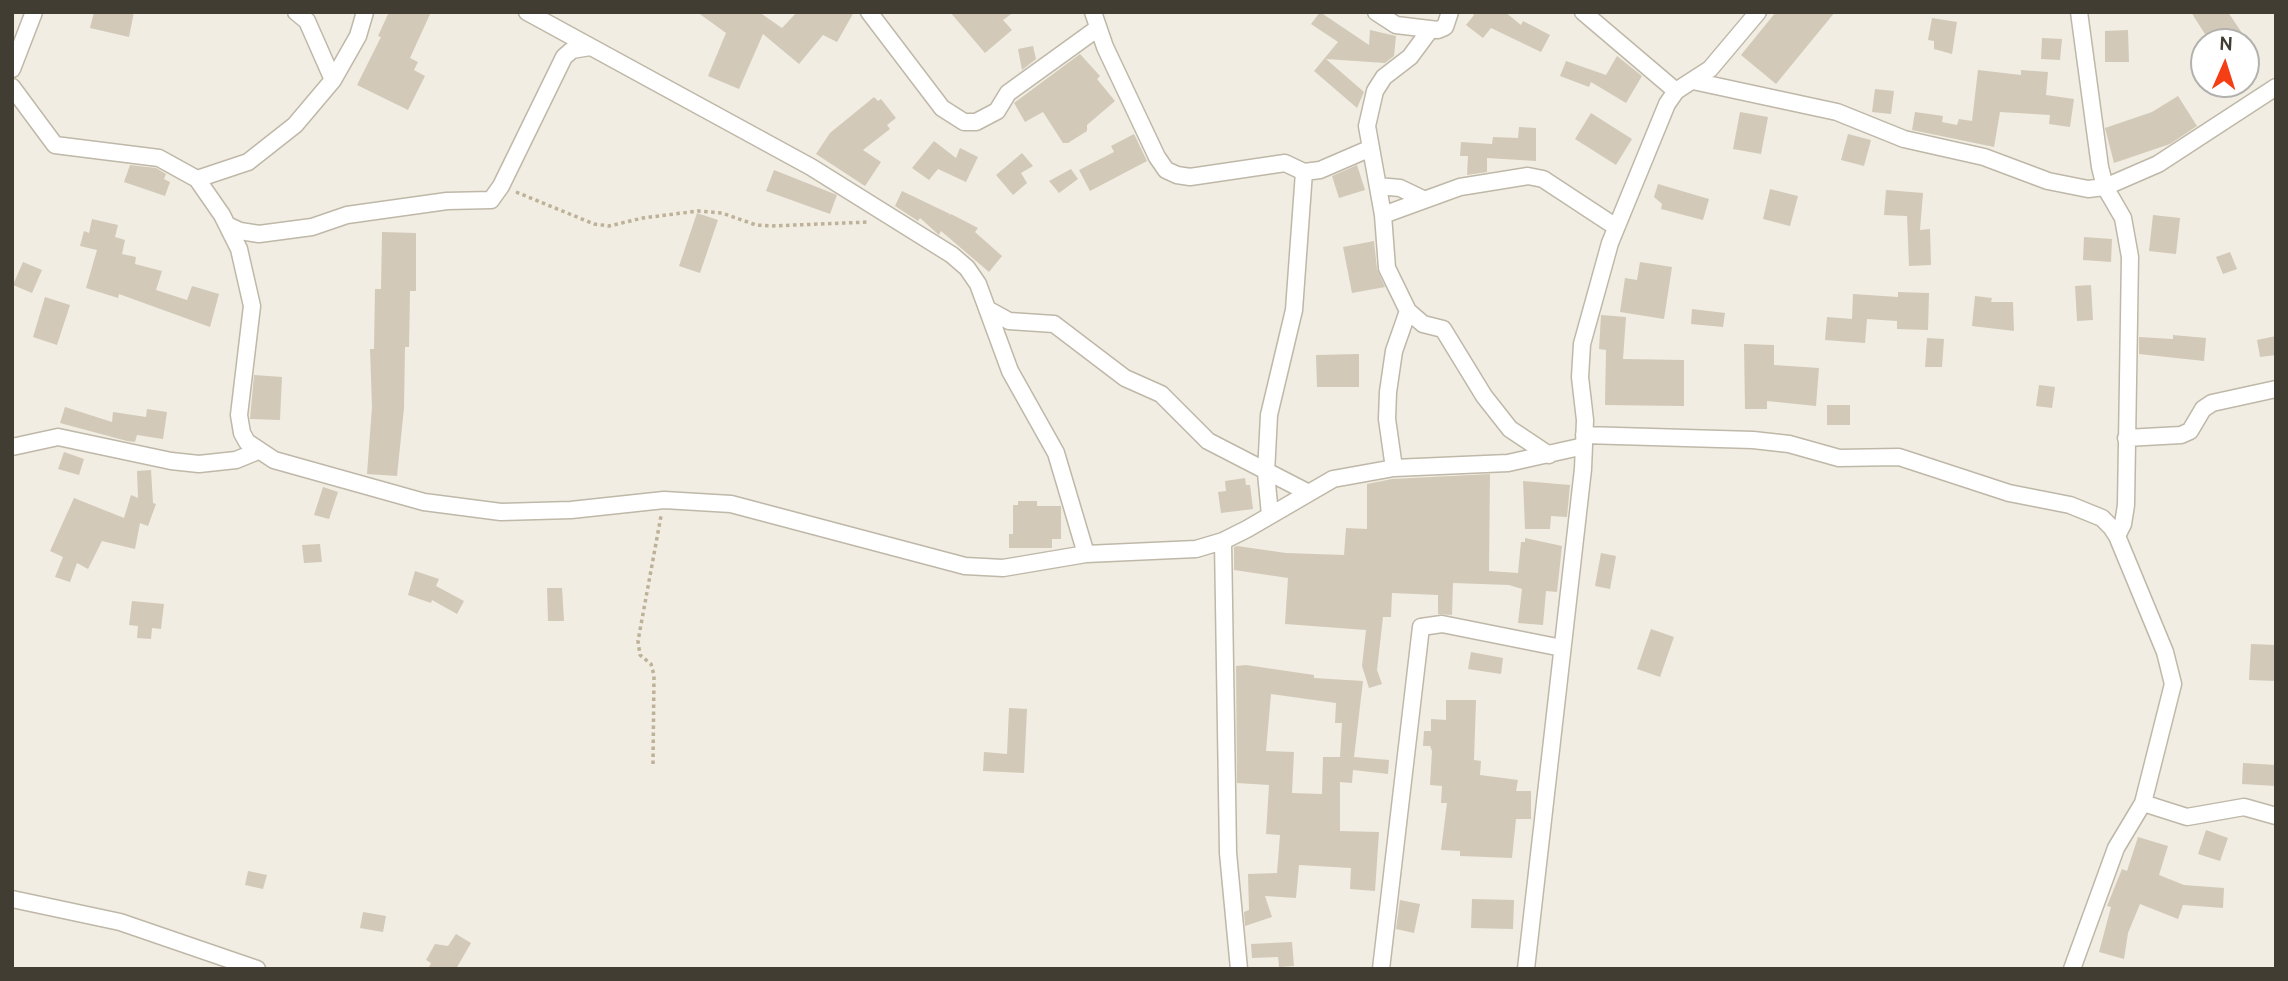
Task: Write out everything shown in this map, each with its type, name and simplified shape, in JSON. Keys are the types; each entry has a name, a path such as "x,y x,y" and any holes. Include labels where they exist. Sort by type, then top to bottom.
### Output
{"street":[{"path":"12,69 34,12"},
{"path":"296,12 307,21 333,80"},
{"path":"197,179 248,162 295,125 333,80 358,36 365,12"},
{"path":"527,12 811,167 952,255 967,268 989,310 1010,371 1056,453 1086,554"},
{"path":"869,12 942,108 964,122 976,122 997,111 1008,93 1096,20 1136,115 1166,170 1190,177 1285,163 1304,172 1320,170 1371,148"},
{"path":"1376,12 1430,30 1444,27 1450,12"},
{"path":"1583,12 1676,91"},
{"path":"1526,969 1584,440 1580,377 1583,344 1616,227 1648,144 1667,104 1676,91 1710,69 1758,12"},
{"path":"2079,12 2091,108 2105,187 2123,218 2130,257 2125,515 2117,536"},
{"path":"1430,30 1410,58 1384,77 1375,91 1367,126 1383,215 1387,268 1408,311 1421,323 1443,329 1484,396 1511,431 1549,455"},
{"path":"227,225 252,234 312,227 347,215 447,201 488,201 495,197 501,186 564,57 572,50 590,47"},
{"path":"1693,81 1837,112 1904,139 1995,160 2066,186 2105,187 2158,164 2276,87"},
{"path":"15,98 55,145 159,158 197,179 239,249 252,306 239,415 242,433 258,451 274,460 424,502 501,512 571,510 664,500 731,504 770,512 965,566 1003,568 1086,554 1185,550 1223,541 1333,479 1394,468 1508,463 1549,455 1584,440 1753,440 1789,444 1839,458 1899,457 2009,493 2070,505 2102,518 2117,536 2165,652 2173,684 2143,803 2116,848 2072,969"},
{"path":"1270,515 1266,473 1272,400 1294,310 1304,172"},
{"path":"1383,215 1460,187 1528,176 1543,179 1616,227"},
{"path":"1378,186 1400,188 1423,199"},
{"path":"989,310 1009,321 1054,324 1125,378 1161,394 1208,442 1307,492"},
{"path":"1394,468 1387,419 1388,392 1394,351 1408,311"},
{"path":"2126,438 2181,435 2190,430 2203,409 2212,403 2276,389"},
{"path":"12,447 58,437 171,461 199,464 236,460 258,451"},
{"path":"1223,541 1228,853 1239,969"},
{"path":"1381,969 1421,627 1442,624 1562,648"},
{"path":"2143,803 2187,817 2244,807 2276,816"},
{"path":"12,899 120,922 257,969"}],"path":[{"path":"501,186 594,224 610,226 643,218 698,211 722,213 756,225 771,226 895,220"},
{"path":"653,764 654,675 651,664 640,655 638,641 664,500"}],"building":[{"path":"94,12 134,12 129,37 90,28"},
{"path":"389,12 431,12 410,58 418,62 414,70 425,76 408,110 357,85 381,37 378,36"},
{"path":"697,12 759,12 782,28 797,12 854,12 837,42 823,35 799,64 763,34 739,89 708,76 726,33"},
{"path":"950,12 1014,12 1003,20 1012,30 985,53"},
{"path":"1320,12 1369,45 1370,30 1396,36 1394,56 1385,63 1326,59 1364,92 1357,108 1314,71 1338,42 1311,24"},
{"path":"1471,12 1505,12 1521,25 1523,21 1550,35 1541,52 1491,28 1483,38 1466,25 1474,15"},
{"path":"1776,12 1835,12 1776,84 1741,55"},
{"path":"2191,12 2228,12 2239,28 2201,28"},
{"path":"1932,18 1957,22 1952,54 1934,49 1934,41 1928,40"},
{"path":"2128,30 2129,62 2105,62 2105,31"},
{"path":"2042,38 2062,39 2060,60 2041,59"},
{"path":"1033,46 1036,59 1022,70 1018,49"},
{"path":"1080,54 1100,76 1097,79 1115,101 1087,125 1087,131 1068,143 1063,143 1043,112 1025,122 1014,103"},
{"path":"1617,56 1642,76 1626,103 1591,82 1589,87 1560,76 1566,61 1606,75"},
{"path":"1978,70 2021,75 2021,70 2048,72 2046,95 2074,99 2070,127 2049,124 2050,115 2000,112 1994,147 1912,130 1915,112 1943,116 1942,122 1957,125 1959,119 1972,121"},
{"path":"1875,89 1894,91 1891,114 1872,112"},
{"path":"2178,96 2197,126 2170,144 2114,163 2105,128 2152,112"},
{"path":"874,97 878,101 881,99 896,118 887,125 890,129 863,150 881,162 865,186 816,154 830,133"},
{"path":"1740,112 1768,117 1761,154 1733,149"},
{"path":"1591,113 1632,139 1616,165 1575,139"},
{"path":"1519,127 1536,128 1536,161 1487,158 1487,172 1467,175 1468,156 1460,156 1461,142 1492,144 1493,137 1518,138"},
{"path":"1134,134 1147,161 1090,191 1079,170 1114,152 1111,146"},
{"path":"1848,134 1871,140 1864,166 1841,160"},
{"path":"934,141 956,158 960,148 978,157 966,182 938,169 929,180 912,168"},
{"path":"1022,153 1033,166 1021,173 1027,183 1013,195 996,175"},
{"path":"130,165 156,168 166,174 164,179 170,182 165,196 124,182"},
{"path":"1357,165 1365,190 1339,198 1332,176"},
{"path":"1071,169 1078,179 1059,193 1049,181"},
{"path":"774,170 837,195 830,214 766,191"},
{"path":"1658,184 1709,199 1703,220 1661,209 1662,204 1654,197"},
{"path":"1770,189 1798,196 1790,226 1763,219"},
{"path":"1886,190 1923,193 1920,230 1930,229 1931,265 1909,266 1907,216 1884,215"},
{"path":"902,191 950,214 948,216 951,214 978,228 975,232 1002,256 989,272 941,231 939,235 920,218 918,221 895,206"},
{"path":"697,213 718,220 700,273 679,266"},
{"path":"2153,215 2180,218 2176,254 2149,251"},
{"path":"92,219 118,225 115,237 125,240 122,254 136,257 135,264 162,271 156,290 187,300 192,286 219,294 210,327 119,294 118,298 86,288 97,250 80,246 84,231 89,233"},
{"path":"382,232 416,233 416,291 410,291 409,347 405,347 404,408 397,476 367,474 372,407 370,349 374,349 375,289 381,289"},
{"path":"2084,237 2112,239 2111,262 2083,260"},
{"path":"1374,241 1377,269 1385,287 1352,293 1343,247"},
{"path":"2230,252 2237,269 2223,274 2216,257"},
{"path":"23,262 42,270 32,293 13,285"},
{"path":"1640,262 1672,267 1664,319 1620,312 1625,278 1637,280"},
{"path":"2091,285 2093,320 2077,321 2075,286"},
{"path":"1898,292 1929,293 1928,330 1897,329 1897,321 1867,319 1865,343 1825,340 1827,317 1852,319 1853,294 1898,297"},
{"path":"1975,296 1992,298 1991,302 2013,302 2014,331 1972,326"},
{"path":"45,297 70,305 57,345 33,337"},
{"path":"1692,309 1725,313 1723,327 1691,324"},
{"path":"1601,315 1626,317 1623,359 1684,360 1684,406 1605,405 1606,350 1599,349"},
{"path":"2173,335 2206,338 2204,361 2139,354 2139,337 2173,339"},
{"path":"2276,336 2276,355 2260,357 2257,340"},
{"path":"1927,338 1944,339 1942,367 1925,367"},
{"path":"1744,344 1774,345 1774,365 1819,368 1816,406 1767,401 1767,409 1745,409"},
{"path":"1359,354 1359,387 1317,387 1316,355"},
{"path":"254,375 282,377 280,420 250,419"},
{"path":"2039,385 2055,387 2052,408 2036,406"},
{"path":"1827,405 1850,405 1850,425 1827,425"},
{"path":"65,407 112,422 113,412 146,417 147,409 167,412 163,439 137,435 135,442 127,441 60,423"},
{"path":"64,452 84,459 79,475 58,469"},
{"path":"151,470 153,503 156,504 148,526 140,523 135,549 102,541 88,569 77,563 70,582 55,577 63,557 50,551 74,498 124,518 131,495 138,498 137,471"},
{"path":"1490,474 1489,571 1518,573 1521,542 1525,542 1525,538 1562,546 1557,592 1546,591 1543,625 1518,623 1522,589 1509,585 1453,583 1452,615 1438,614 1438,595 1392,593 1391,617 1383,617 1377,670 1382,684 1369,688 1362,666 1366,630 1285,624 1288,578 1234,570 1234,547 1237,546 1286,553 1344,555 1346,528 1367,529 1367,484 1392,479"},
{"path":"1245,478 1246,485 1250,485 1253,509 1221,513 1218,492 1226,491 1225,481"},
{"path":"1523,481 1570,485 1567,517 1551,516 1550,529 1525,529"},
{"path":"323,487 338,492 329,519 314,515"},
{"path":"1018,501 1037,501 1037,506 1061,506 1061,539 1052,539 1052,548 1009,548 1009,534 1013,534 1013,505 1018,505"},
{"path":"320,544 322,562 304,563 302,545"},
{"path":"1601,553 1616,556 1610,589 1595,586"},
{"path":"415,571 439,579 436,586 464,601 457,614 432,600 431,603 408,595"},
{"path":"547,588 562,588 564,621 548,621"},
{"path":"132,601 164,604 161,629 152,628 151,639 137,638 138,626 129,625"},
{"path":"1651,629 1674,637 1660,677 1637,669"},
{"path":"2251,644 2276,645 2276,681 2249,680"},
{"path":"1471,652 1503,658 1501,674 1468,669"},
{"path":"1246,665 1314,675 1314,678 1363,681 1354,757 1389,760 1388,774 1353,770 1352,783 1340,782 1340,831 1379,832 1375,891 1350,889 1351,868 1299,865 1296,898 1265,896 1272,917 1245,926 1244,912 1249,910 1248,874 1277,873 1280,835 1266,834 1269,785 1237,783 1236,666","holes":["1271,694 1336,703 1335,723 1342,723 1340,757 1323,757 1322,794 1292,793 1294,752 1266,751"]},
{"path":"1446,700 1476,700 1474,760 1481,761 1480,775 1518,780 1516,791 1531,791 1531,819 1516,819 1512,858 1460,856 1460,851 1441,850 1447,803 1441,803 1442,786 1430,785 1432,751 1430,746 1423,746 1424,731 1431,731 1431,719 1446,720"},
{"path":"1009,708 1027,709 1024,773 983,771 984,752 1007,754"},
{"path":"2243,763 2276,765 2276,786 2242,784"},
{"path":"2206,830 2228,838 2220,861 2198,854"},
{"path":"2138,837 2168,846 2159,875 2184,885 2224,888 2223,908 2183,905 2178,919 2140,904 2128,933 2124,959 2099,952 2111,907 2107,906 2122,869 2127,871"},
{"path":"248,871 267,875 263,889 245,885"},
{"path":"1472,899 1514,900 1513,929 1471,928"},
{"path":"1400,900 1420,904 1414,933 1396,929"},
{"path":"363,912 386,916 383,932 360,928"},
{"path":"456,934 471,943 456,969 428,969 431,963 426,960 435,944 448,946"},
{"path":"1292,942 1294,966 1279,967 1278,957 1252,958 1251,944"}]}
